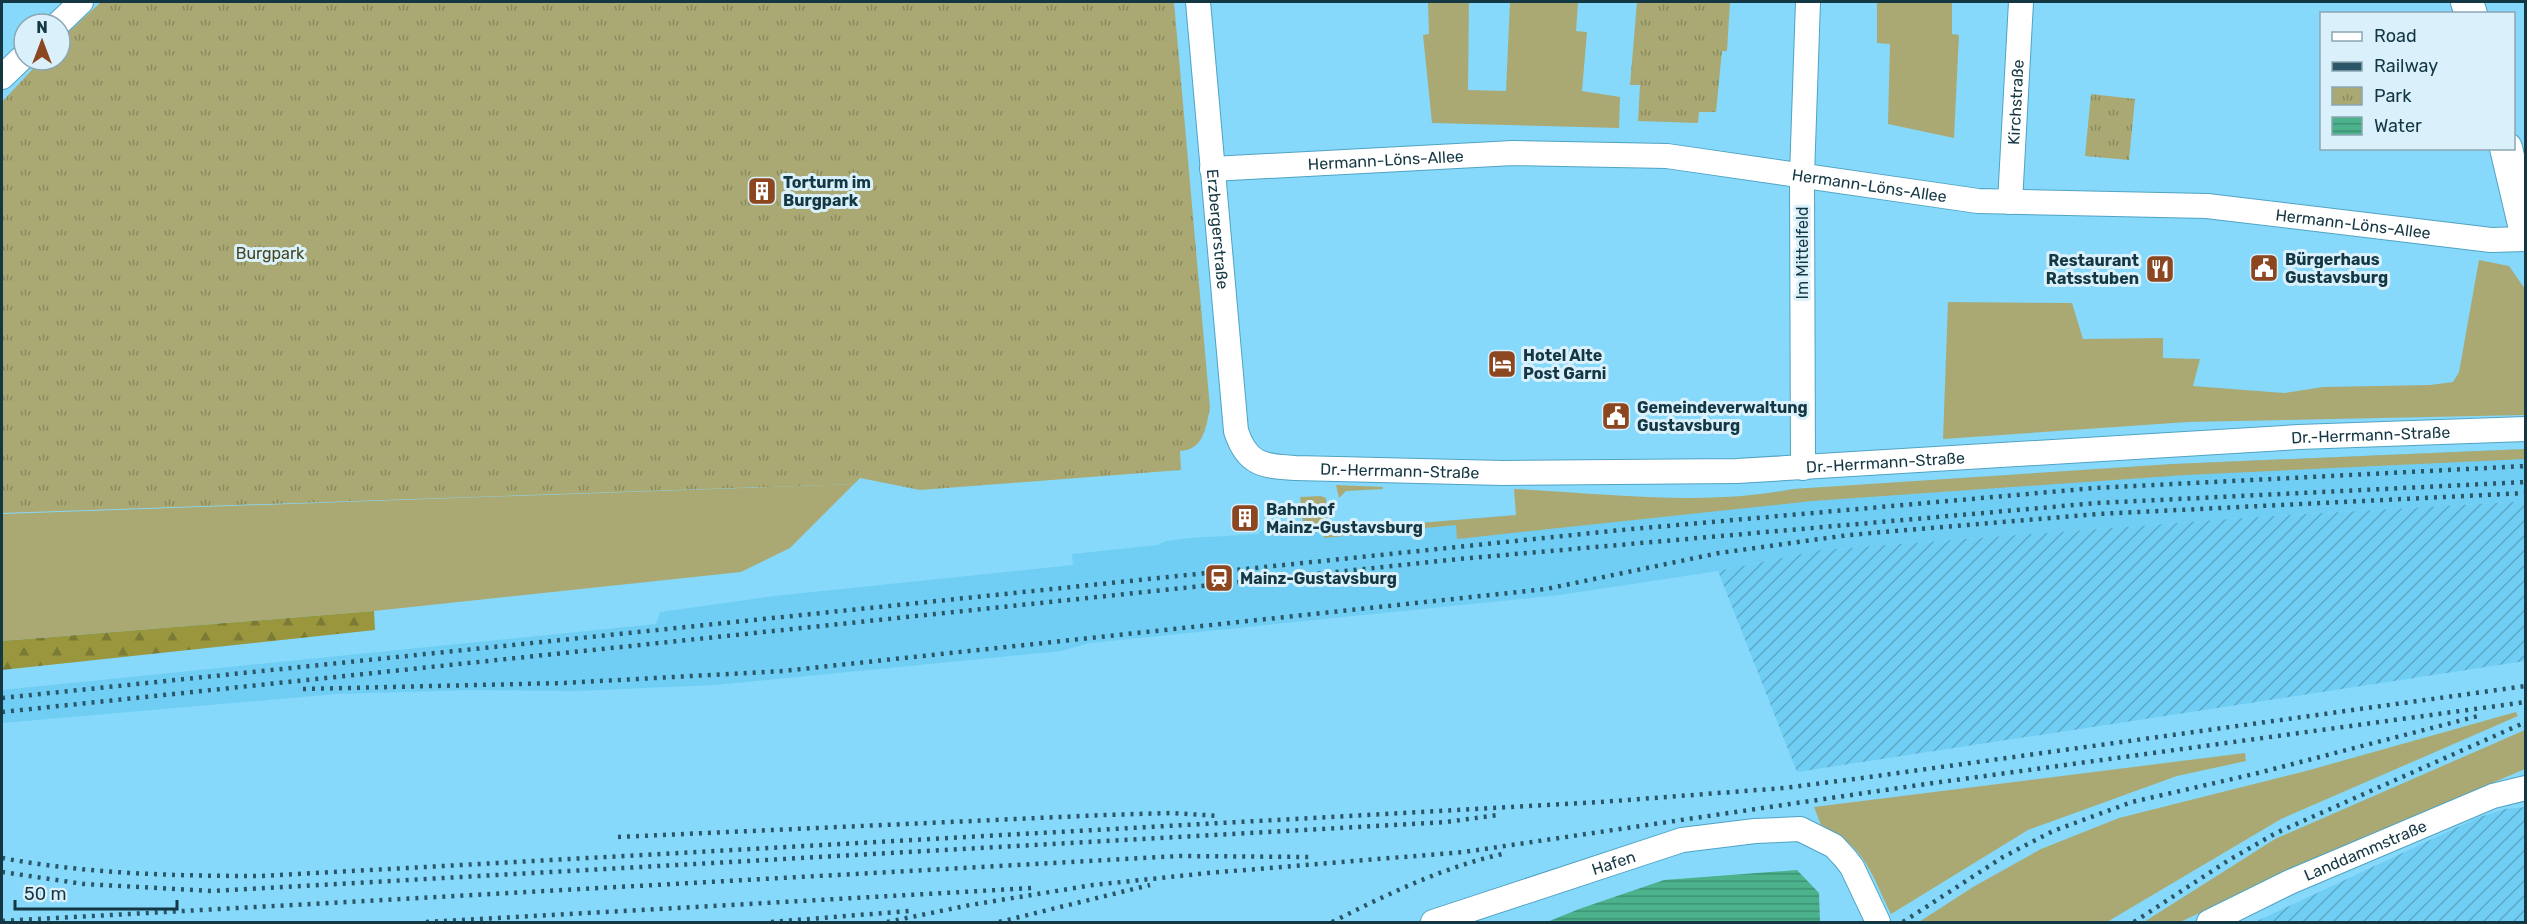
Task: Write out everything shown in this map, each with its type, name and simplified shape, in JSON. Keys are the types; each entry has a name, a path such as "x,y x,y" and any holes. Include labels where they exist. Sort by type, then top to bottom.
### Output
{"main road":[{"path":"2506,150 2526,233"}],"street":[{"name":"Erzbergerstraße","path":"1198,2 1236,431 1247,455"},
{"name":"Im Mittelfeld","path":"1803,468 1802,175 1808,2"},
{"name":"Kirchstraße","path":"2010,202 2021,2"},
{"name":"Hermann-Löns-Allee","path":"1212,169 1513,153 1667,156 1978,201 2188,205 2482,239 2526,239"},
{"name":"Dr.-Herrmann-Straße","path":"1247,455 1264,466 1295,468 1503,473 1662,473 1803,468 2287,437 2526,429"},
{"name":"Landdammstraße","path":"2209,922 2290,882 2482,800 2526,788"},
{"name":"Hafen","path":"1432,922 1682,840 1755,831 1800,829 1834,846 1845,858 1852,867 1878,922"}],"shaded area":[{"path":"2525,449 2525,501 2242,518 1820,550 1718,571 1560,595 1090,643 1061,651 716,685 575,691 471,690 337,694 2,723 2,690 656,624 660,612 774,596 1073,565 1072,554 1158,545 1166,541 1190,538 1259,534 1259,531 1304,527 1305,532 1741,497 1793,489 2173,464"},
{"path":"2525,501 2525,661 1797,772 1718,571 1820,550 2242,518"},
{"path":"2525,807 2525,922 2255,922 2477,818 2504,809"}],"green space":[{"name":"Burgpark","path":"101,2 1174,2 1210,408 1205,430 1194,447 1180,451 1181,470 920,490 860,478 854,484 2,513 2,102 30,72 72,72 72,29"},
{"path":"1428,2 1469,2 1468,90 1506,91 1510,2 1578,2 1576,31 1587,32 1582,91 1620,97 1619,128 1432,123 1423,35 1429,34"},
{"path":"1637,2 1730,2 1727,51 1722,51 1716,112 1699,112 1698,123 1638,121 1640,85 1630,85"},
{"path":"1877,2 1952,2 1952,34 1959,35 1954,138 1888,124 1890,44 1877,43"},
{"path":"2091,94 2135,99 2129,160 2085,156"},
{"path":"2479,260 2509,266 2525,289 2525,415 2188,422 1943,439 1948,302 2072,303 2083,339 2163,338 2163,358 2200,359 2193,386 2284,393 2323,387 2430,385 2453,382 2459,372"},
{"path":"2525,449 2525,459 2186,475 1812,501 1457,539 1456,525 1324,538 1324,531 1516,515 1514,489 1654,497 1724,497 1793,489 2173,464"},
{"path":"854,484 790,548 741,572 374,611 2,641 2,514"},
{"path":"1336,485 1383,487 1383,489 1346,491 1339,498"},
{"path":"1321,496 1326,498 1327,522 1322,531 1304,532 1300,497"},
{"path":"374,611 375,630 2,670 2,641"},
{"path":"2516,712 2518,716 2281,819 2107,922 1919,922 1973,887 2041,849 2119,818 2306,771"},
{"path":"2525,730 2525,769 2384,829 2180,922 2144,922 2275,839"},
{"path":"2245,753 2246,761 2177,776 2028,830 1891,914 1865,862 1848,842 1821,825 1814,807"}],"water":[{"path":"1797,870 1819,893 1820,922 1547,922 1664,880"}],"railway":[{"path":"2,698 1621,530 2095,488 2526,466"},
{"path":"2,712 1459,559 2097,503 2526,482"},
{"path":"303,689 564,683 783,671 1546,589 1719,553 1849,535 2097,514 2526,493"},
{"path":"2,858 67,868 132,873 262,876 1601,802 1784,788 2526,686"},
{"path":"887,922 970,905 1093,885 1464,852 1919,785 2526,702"},
{"path":"1903,922 2003,857 2053,831 2132,802 2254,774 2482,715"},
{"path":"2134,922 2229,860 2276,833 2526,722"},
{"path":"618,837 1104,815 1171,813 1220,816"},
{"path":"2,872 84,884 211,891 1446,822 1498,815"},
{"path":"1332,922 1439,873 1507,853"},
{"path":"2,921 1180,856 1311,857"},
{"path":"999,922 1150,885"},
{"path":"426,922 1033,888"},
{"path":"771,922 909,911"}],"place":[{"name":"Torturm im Burgpark","path":"762,191"},
{"name":"Bürgerhaus Gustavsburg","path":"2264,268"},
{"name":"Restaurant Ratsstuben","path":"2160,269"},
{"name":"Hotel Alte Post Garni","path":"1502,364"},
{"name":"Gemeindeverwaltung Gustavsburg","path":"1616,416"},
{"name":"Bahnhof Mainz-Gustavsburg","path":"1245,518"},
{"name":"Mainz-Gustavsburg","path":"1219,578"}]}
